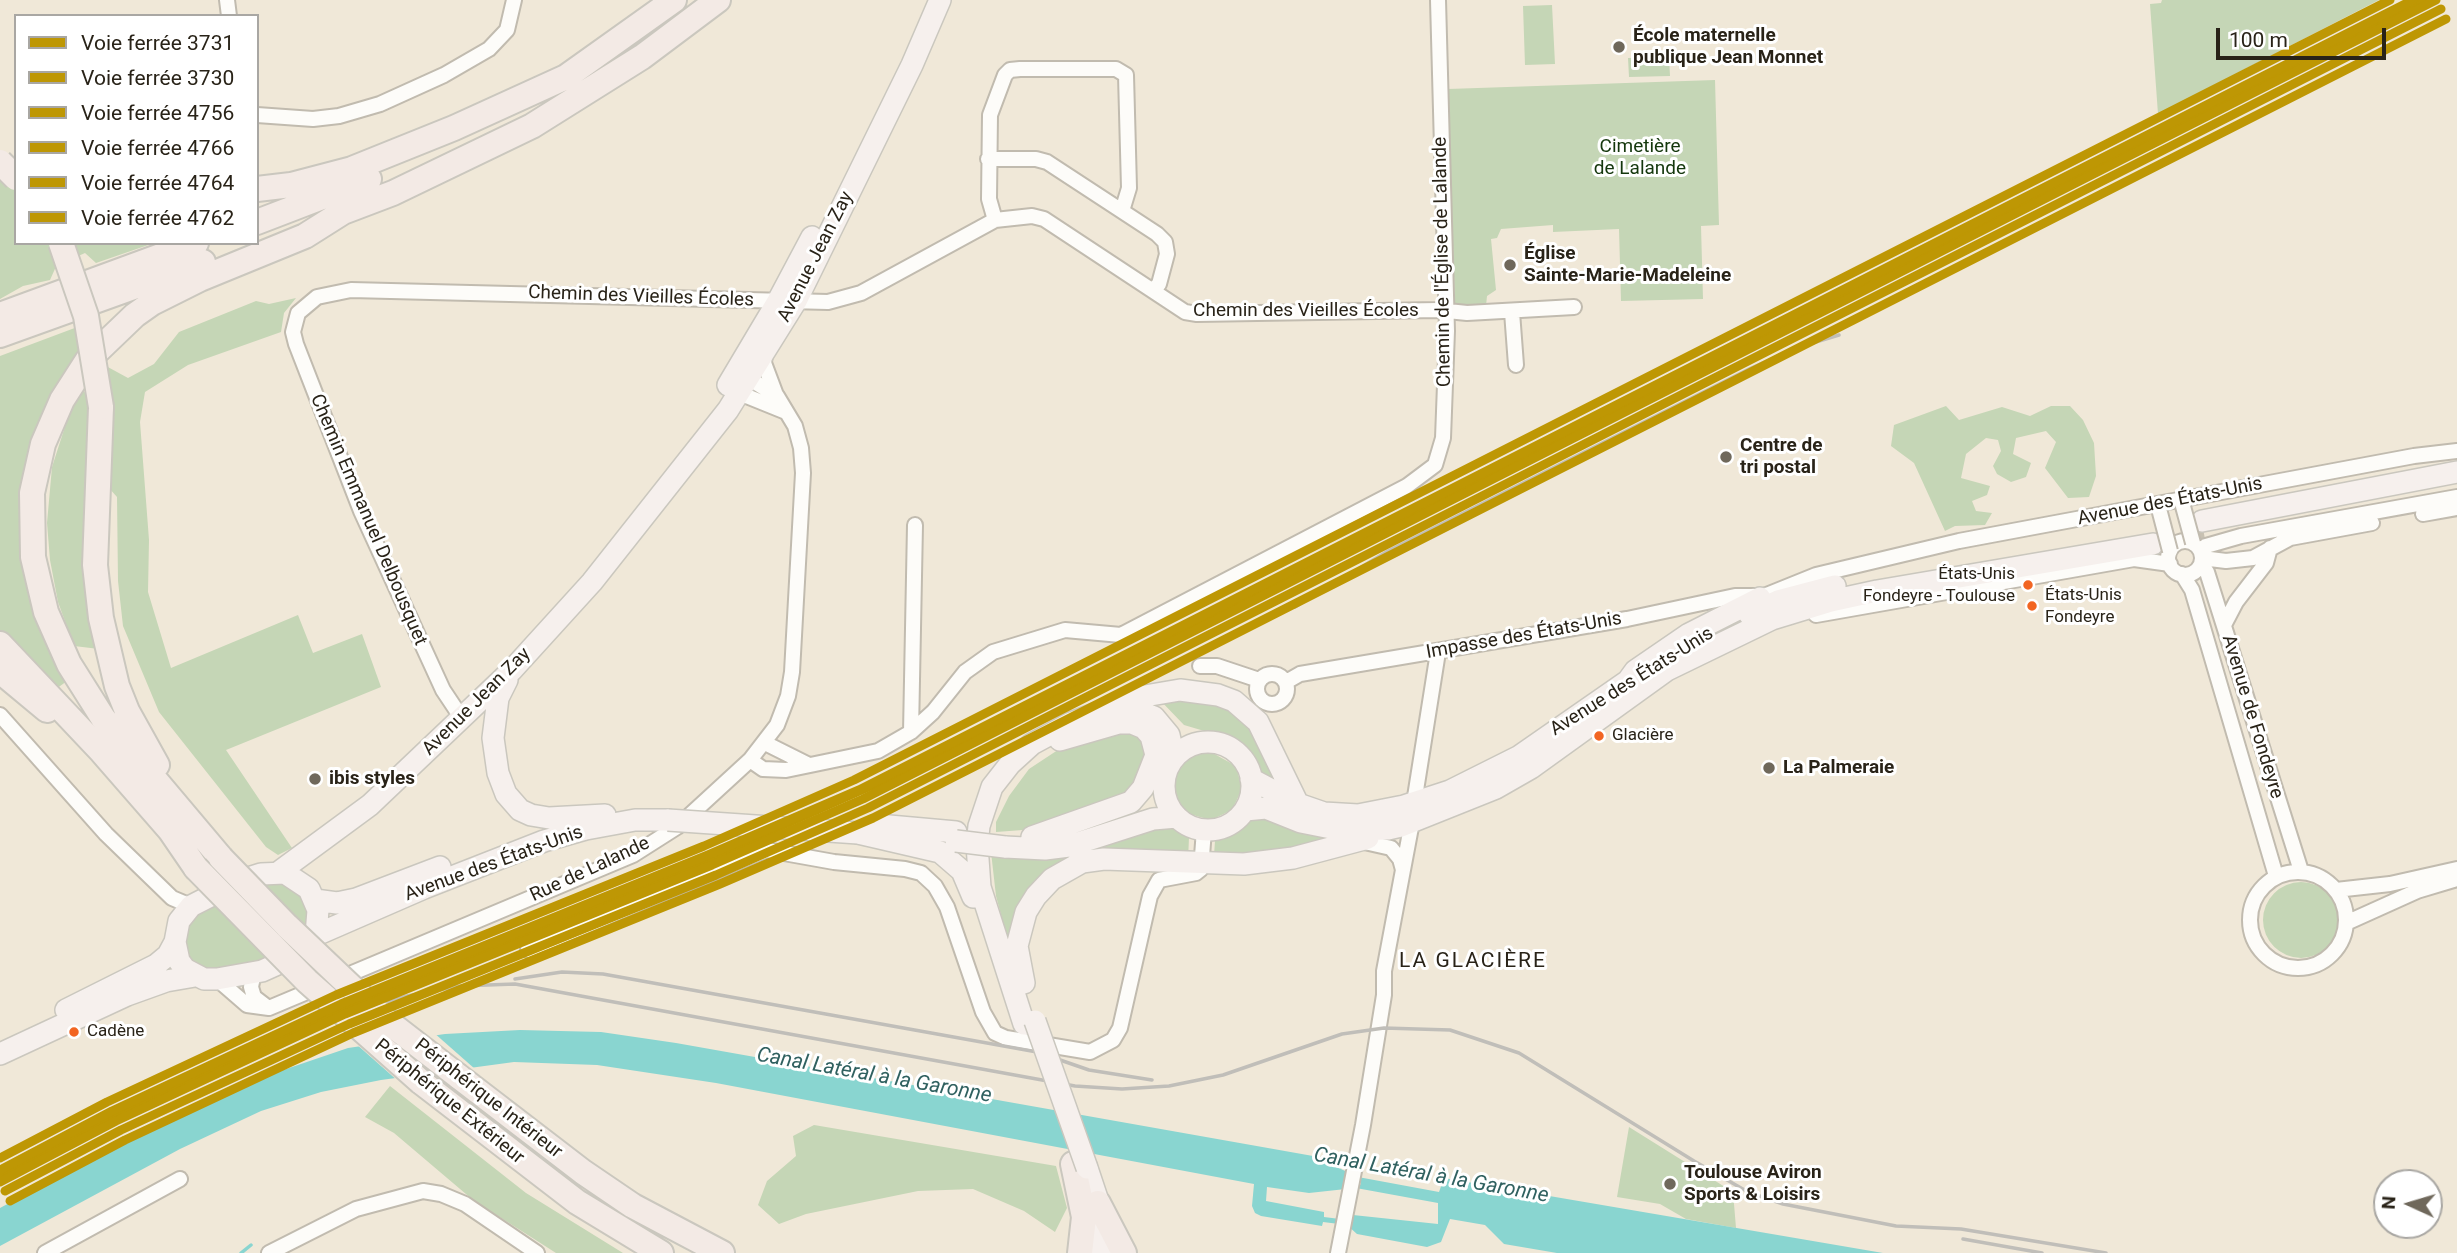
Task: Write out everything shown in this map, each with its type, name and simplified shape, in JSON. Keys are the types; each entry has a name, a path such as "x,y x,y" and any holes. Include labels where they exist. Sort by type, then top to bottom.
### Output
{"highway":[{"path":"259,221 396,168 459,139 566,77 674,0"},
{"path":"259,242 404,188 532,126 642,57 718,0"},
{"path":"259,189 314,180 392,155 566,77"},
{"path":"0,162 14,175"},
{"path":"220,856 103,718 56,639 37,584 33,557 31,514 37,466 52,420 78,375 102,344 135,315 171,292 305,236 343,212"},
{"path":"62,245 86,316 101,407 95,565 106,647 117,686 139,736 168,781 195,815 220,856"},
{"path":"0,315 191,245"},
{"path":"0,335 250,245"},
{"path":"0,644 94,742 170,830 196,868"},
{"path":"0,671 75,739 163,838 196,868"},
{"name":"Périphérique Intérieur","path":"220,856 287,926 387,1021 583,1172 633,1206 722,1253"},
{"name":"Périphérique Extérieur","path":"196,868 307,981 421,1082 577,1202 661,1253"},
{"path":"1080,1166 1084,1217 1080,1253"},
{"path":"1098,1203 1124,1253"}],"main road":[{"name":"Avenue Jean Zay","path":"279,872 335,833 463,720 592,582 661,495 740,384 765,354 787,301 928,0"},
{"name":"Avenue Jean Zay","path":"740,384 912,65 940,0"},
{"name":"Avenue des États-Unis","path":"2200,545 2457,472"},
{"name":"Avenue des États-Unis","path":"2200,545 2457,486"},
{"name":"Avenue des États-Unis","path":"1251,779 1298,804 1342,816 1381,812 1413,813 1496,788 1531,768 1667,670 1772,619 1831,601 2161,547"},
{"name":"Avenue des États-Unis","path":"1245,810 1266,808 1321,827 1388,829 1450,791 1518,757 1627,682 1704,635 1778,601 1881,576 2161,547"},
{"path":"1627,682 1635,670 1689,634 1764,596"},
{"path":"512,670 498,698 493,738 501,784 520,810 549,818 611,814"},
{"path":"1029,1016 980,887 977,845 985,805 992,787 1032,744 1071,723 1139,697 1180,690 1218,695 1234,701 1258,722 1298,804"},
{"path":"1139,697 1159,705 1197,743"},
{"path":"1102,1253 1080,1166 989,891 985,843 994,807 1004,789 1032,757 1055,741 1097,720 1116,712 1136,710 1154,717 1163,725 1173,744 1174,758"},
{"path":"463,720 475,721 493,738"},
{"name":"Avenue des États-Unis","path":"1032,837 1131,802 1143,788 1156,755 1151,736 1144,727 1132,723 1119,723 1055,741"},
{"path":"1212,742 1238,754 1251,779 1251,795 1245,810 1227,825 1204,830 1177,817 1166,798 1164,787 1168,767 1174,758 1197,743 1212,742"},
{"name":"Avenue des États-Unis","path":"1005,842 1076,834 1116,821 1147,807 1164,787"},
{"name":"Avenue des États-Unis","path":"312,894 337,903 356,899 539,832 611,814 798,816 858,828 1005,842 1045,849 1069,846 1153,819 1177,817"},
{"name":"Avenue des États-Unis","path":"316,935 424,888 544,841 586,829 670,816"},
{"path":"858,828 940,852 962,871 1008,992 1029,1016"},
{"path":"1029,1016 1017,946 1019,929 1036,896 1052,879 1069,867 1093,859 1201,865 1272,861 1359,841 1388,829"},
{"name":"Avenue Jean Zay","path":"312,894 313,866 335,833"},
{"path":"279,872 294,877 312,894 319,922 316,935 300,954 287,962 218,979 195,976 166,981 127,995 0,1051 106,988 156,965 167,955 183,914 191,906 242,880 279,872"},
{"path":"176,935 179,961 195,976"},
{"path":"1080,1166 1098,1203 1115,1253"}],"street":[{"path":"259,114 313,119 339,116 380,104 444,75 489,49 507,30 514,0"},
{"name":"Chemin de l'Église de Lalande","path":"750,760 763,769 773,770 878,751 911,732 933,712 965,672 993,652 1065,630 1121,635 1425,475 1435,465 1443,438 1447,312 1438,0"},
{"path":"995,220 989,199 990,115 1005,75 1010,70 1116,69 1126,75 1129,86 1129,188 1122,211"},
{"path":"988,159 1046,162 1157,233 1164,242 1166,264 1153,290"},
{"name":"Chemin des Vieilles Écoles","path":"298,313 317,297 351,290 828,302 861,293 995,220 1021,216 1044,219 1185,312 1197,314 1512,312 1574,307"},
{"path":"1512,312 1516,365"},
{"name":"Chemin Emmanuel Delbousquet","path":"298,313 293,332 296,344 351,486 443,690 463,720"},
{"name":"Rue de Lalande","path":"268,1008 633,855 677,827 765,743 783,711 792,671 803,473 802,447 795,426 777,396 764,363 765,354"},
{"path":"740,384 777,396"},
{"path":"740,384 786,412"},
{"name":"Avenue des États-Unis","path":"1764,596 1816,575 1959,541 2457,451"},
{"path":"2161,547 2177,543 2200,545 2457,497"},
{"name":"Avenue de Fondeyre","path":"2181,499 2200,545 2301,871"},
{"path":"2158,505 2161,547 2182,574 2193,573 2200,545"},
{"path":"2200,545 2226,561 2253,558 2290,538 2457,508"},
{"path":"911,732 915,525"},
{"path":"2224,625 2236,602 2266,563 2270,548"},
{"name":"Avenue de Fondeyre","path":"2182,574 2192,590 2199,612 2276,876"},
{"name":"Impasse des États-Unis","path":"1286,682 1300,674 1604,623 1735,596 1764,596"},
{"path":"1338,1253 1438,652"},
{"path":"1200,666 1217,666 1259,680"},
{"path":"1266,674 1275,674 1286,682 1287,694 1274,705 1259,697 1259,680 1266,674"},
{"path":"0,715 71,797 156,882 177,901 191,906"},
{"path":"765,743 809,765"},
{"path":"528,950 767,850 834,862 905,869 921,873 935,886 947,907 983,1012 995,1033 1006,1038 1090,1052 1113,1040 1120,1028 1150,897 1159,880 1196,873 1201,865 1204,830"},
{"path":"1359,841 1391,848 1400,859 1403,870"},
{"path":"2336,890 2390,884 2457,869"},
{"path":"2301,871 2320,877 2336,890 2346,912 2346,923 2336,950 2313,966 2290,968 2267,957 2258,947 2249,921 2256,895 2276,876 2301,871"},
{"path":"2346,923 2417,891 2457,879"},
{"path":"156,882 176,935"},
{"path":"254,972 251,987 254,997 268,1008"},
{"path":"218,979 247,1005 268,1008"},
{"path":"46,1253 180,1179"},
{"path":"269,1253 356,1209 407,1192 423,1191 442,1194 465,1204 537,1253"}],"green space":[{"path":"2162,0 2379,0 2158,114 2150,4 2161,3"},
{"path":"1552,5 1555,64 1525,65 1523,6"},
{"path":"1669,57 1670,76 1629,77 1628,58"},
{"name":"Cimetière de Lalande","path":"1715,80 1719,225 1701,226 1703,299 1621,301 1619,229 1553,232 1553,225 1501,229 1497,238 1491,239 1496,290 1487,296 1486,306 1455,307 1448,89"},
{"path":"0,182 8,182 14,190 14,245 51,245 58,262 50,280 23,286 0,299"},
{"path":"71,245 148,245 96,263 85,253 76,257"},
{"path":"296,298 284,313 281,332 188,365 145,392 140,422 149,540 148,592 171,668 298,615 313,653 362,634 381,687 226,750 292,848 278,855 266,847 159,712 123,626 118,581 117,497 109,488 106,366 128,378 154,364 179,332 256,301 269,304"},
{"path":"80,326 83,353 26,475 67,681 56,689 0,635 0,356"},
{"path":"81,389 91,398 99,649 74,646 58,602 50,560 47,523 52,467 71,408"},
{"path":"1946,406 1959,420 2002,407 2030,416 2051,406 2070,406 2083,420 2094,443 2096,476 2089,497 2068,498 2045,468 2056,442 2046,431 2016,438 2013,454 2031,463 2026,477 2011,482 1997,474 1993,466 2001,451 1998,440 1986,438 1966,454 1961,478 1990,486 1987,495 1972,501 1976,511 1992,513 1985,525 1955,526 1945,531 1914,463 1891,446 1894,425"},
{"path":"1157,697 1237,708 1279,777 1269,780 1260,772 1250,752 1238,741 1184,725"},
{"path":"1133,730 1150,748 1139,788 1036,829 996,832 996,822 1009,796 1029,769 1070,742"},
{"path":"1209,751 1236,766 1242,789 1232,810 1211,820 1189,814 1180,806 1174,785 1176,775 1188,758"},
{"path":"1259,815 1337,835 1307,851 1214,855 1215,841"},
{"path":"1175,827 1189,837 1188,861 1060,867 1009,945 996,896 991,852 1141,829"},
{"path":"276,879 295,889 306,906 308,922 301,935 273,957 219,973 199,969 186,954 184,938 190,921 215,900"},
{"path":"2301,882 2315,885 2328,893 2336,906 2339,920 2336,934 2328,947 2315,955 2301,958 2287,955 2274,947 2266,934 2263,920 2266,906 2274,893 2287,885"},
{"path":"390,1086 526,1193 623,1253 556,1253 473,1200 394,1133 365,1117"},
{"path":"814,1125 1056,1166 1067,1208 1055,1232 1024,1211 973,1189 918,1191 806,1214 779,1224 758,1205 767,1181 796,1156 793,1136"},
{"name":"Toulouse Aviron Sports & Loisirs","path":"1629,1127 1733,1192 1736,1228 1686,1219 1660,1204 1617,1197"}],"water":[{"path":"520,1030 601,1032 676,1043 1313,1156 1358,1177 1439,1192 1444,1178 1883,1253 1557,1253 1504,1244 1485,1225 1450,1219 1441,1242 1427,1247 1357,1234 1347,1225 1323,1222 1322,1226 1261,1216 1255,1213 1252,1206 1254,1184 716,1083 597,1065 514,1062 381,1080 321,1092 261,1111 180,1149 0,1246 0,1208 141,1132 245,1083 348,1048 445,1034","holes":["1359,1179 1361,1184 1356,1188 1438,1203 1438,1224 1353,1215 1347,1220 1324,1217 1324,1212 1266,1201 1267,1187 1309,1193 1355,1188"]}],"pier":[{"path":"433,1032 475,1069 398,1081 355,1043"}],"waterway":[{"path":"241,1253 251,1245"}],"tunnel":[{"path":"2153,544 2205,534"}],"railway":[{"path":"1295,607 1388,551 1749,369 1796,348 1839,335"},
{"path":"1310,582 1339,571"},
{"path":"515,979 562,972 603,974 1037,1052 1089,1070 1152,1080"},
{"path":"345,1014 407,996 460,986 515,984 1075,1086 1122,1089 1169,1086 1223,1075 1342,1034 1384,1028 1450,1030 1519,1053 1748,1192 1783,1204 1896,1226 1961,1229 2106,1253"},
{"path":"1963,1239 2042,1253"}],"rail line":[{"name":"4762","path":"0,1158 107,1102 336,995 704,846 854,780 2390,0"},
{"name":"4766","path":"0,1170 112,1111 341,1004 708,855 859,790 2413,0"},
{"name":"3731","path":"0,1174 112,1114 299,1027 696,864 920,764 2423,0"},
{"name":"3730","path":"0,1182 116,1121 345,1014 712,865 863,799 2436,0"},
{"name":"4756","path":"5,1191 121,1130 349,1024 716,875 868,808 2441,9"},
{"name":"4764","path":"10,1201 125,1140 353,1033 720,884 873,818 2446,19"}],"place":[{"name":"École maternelle publique Jean Monnet","path":"1619,47"},
{"name":"Église Sainte-Marie-Madeleine","path":"1510,265"},
{"name":"Centre de tri postal","path":"1726,457"},
{"name":"États-Unis Fondeyre - Toulouse","path":"2028,585"},
{"name":"États-Unis Fondeyre","path":"2032,606"},
{"name":"Glacière","path":"1599,736"},
{"name":"La Palmeraie","path":"1769,768"},
{"name":"ibis styles","path":"315,779"},
{"name":"Cadène","path":"74,1032"},
{"name":"Toulouse Aviron Sports & Loisirs","path":"1670,1184"}],"district":[{"name":"LA GLACIÈRE","path":"1473,962"}],"water label":[{"name":"Canal Latéral à la Garonne","path":"874,1076"},
{"name":"Canal Latéral à la Garonne","path":"1431,1176"}]}
